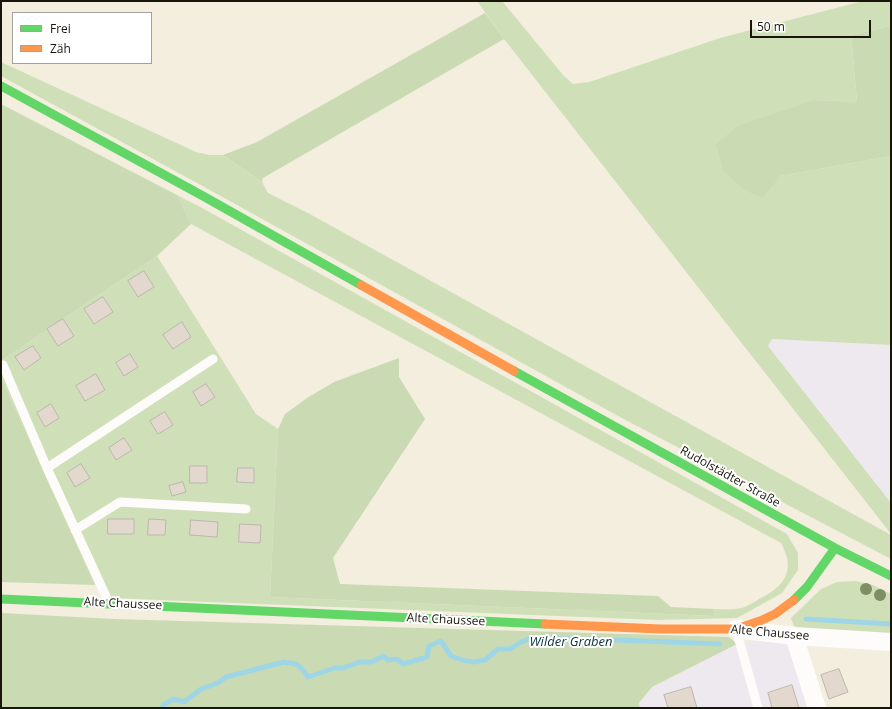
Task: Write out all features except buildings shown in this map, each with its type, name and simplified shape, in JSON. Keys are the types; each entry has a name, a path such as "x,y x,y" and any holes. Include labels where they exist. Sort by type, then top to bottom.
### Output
{"main road":[{"name":"Rudolstädter Straße","path":"1,86 202,196 612,426 835,548 891,576"},
{"path":"736,629 775,614 793,601 807,587 835,548"},
{"name":"Alte Chaussee","path":"1,599 660,630 736,629"}],"street":[{"name":"Alte Chaussee","path":"736,629 794,636 891,642"},
{"path":"794,636 817,708"}],"lane":[{"path":"47,468 213,359"},
{"path":"3,365 47,468 110,604"},
{"path":"75,530 120,502 246,509"},
{"path":"736,629 758,708"}],"shaded area":[{"path":"772,339 891,345 891,503 768,346"},
{"path":"794,636 817,708 640,708 639,703 652,687 737,644"}],"green space":[{"path":"477,1 502,1 563,75 573,84 589,82 720,38 863,1 891,1 891,26 851,35 857,102 814,100 780,176 891,156 891,345 772,339 768,346 891,503 891,534 504,39"},
{"path":"485,13 504,39 263,178 262,182 223,155 257,142"},
{"path":"891,26 891,156 780,176 763,198 746,191 724,172 716,144 739,125 814,100 857,102 851,35"},
{"path":"1,62 196,152 209,155 223,155 262,182 268,193 308,213 891,535 891,559 618,416 1,76"},
{"path":"1,104 177,195 191,224 157,256 1,361"},
{"path":"177,195 787,534 798,553 798,570 782,593 737,618 658,620 110,598 105,585 95,585 1,377 1,361 157,256 256,414 278,429 270,597 714,616 714,609 742,608 776,589 785,577 787,570 788,562 781,543 191,224"},
{"path":"399,358 399,377 425,419 333,558 340,584 658,596 671,607 714,609 714,616 270,597 278,429 285,414 307,398 334,382"},
{"path":"1,377 95,585 1,582"},
{"path":"856,581 873,585 891,594 891,635 802,629 794,626 791,618 821,589 837,582"},
{"path":"1,613 114,619 729,637 737,644 652,687 639,703 640,708 1,708"}],"waterway":[{"name":"Wilder Graben","path":"806,619 891,624"},
{"name":"Wilder Graben","path":"163,708 163,705 174,699 184,702 201,689 218,683 226,677 284,662 296,664 308,677 360,662 372,662 383,656 388,660 397,659 403,664 427,657 429,646 441,641 451,656 474,662 485,660 498,649 510,649 529,639 571,639 583,641 591,639 720,644"}],"traffic: fast":[{"path":"1,86 203,196 361,285"},
{"path":"514,371 835,548 891,576"},
{"path":"794,600 807,587 835,548"},
{"path":"1,599 545,624"}],"traffic: slow":[{"path":"361,285 514,371"},
{"path":"545,624 660,629 736,629 775,614 794,600"}]}
